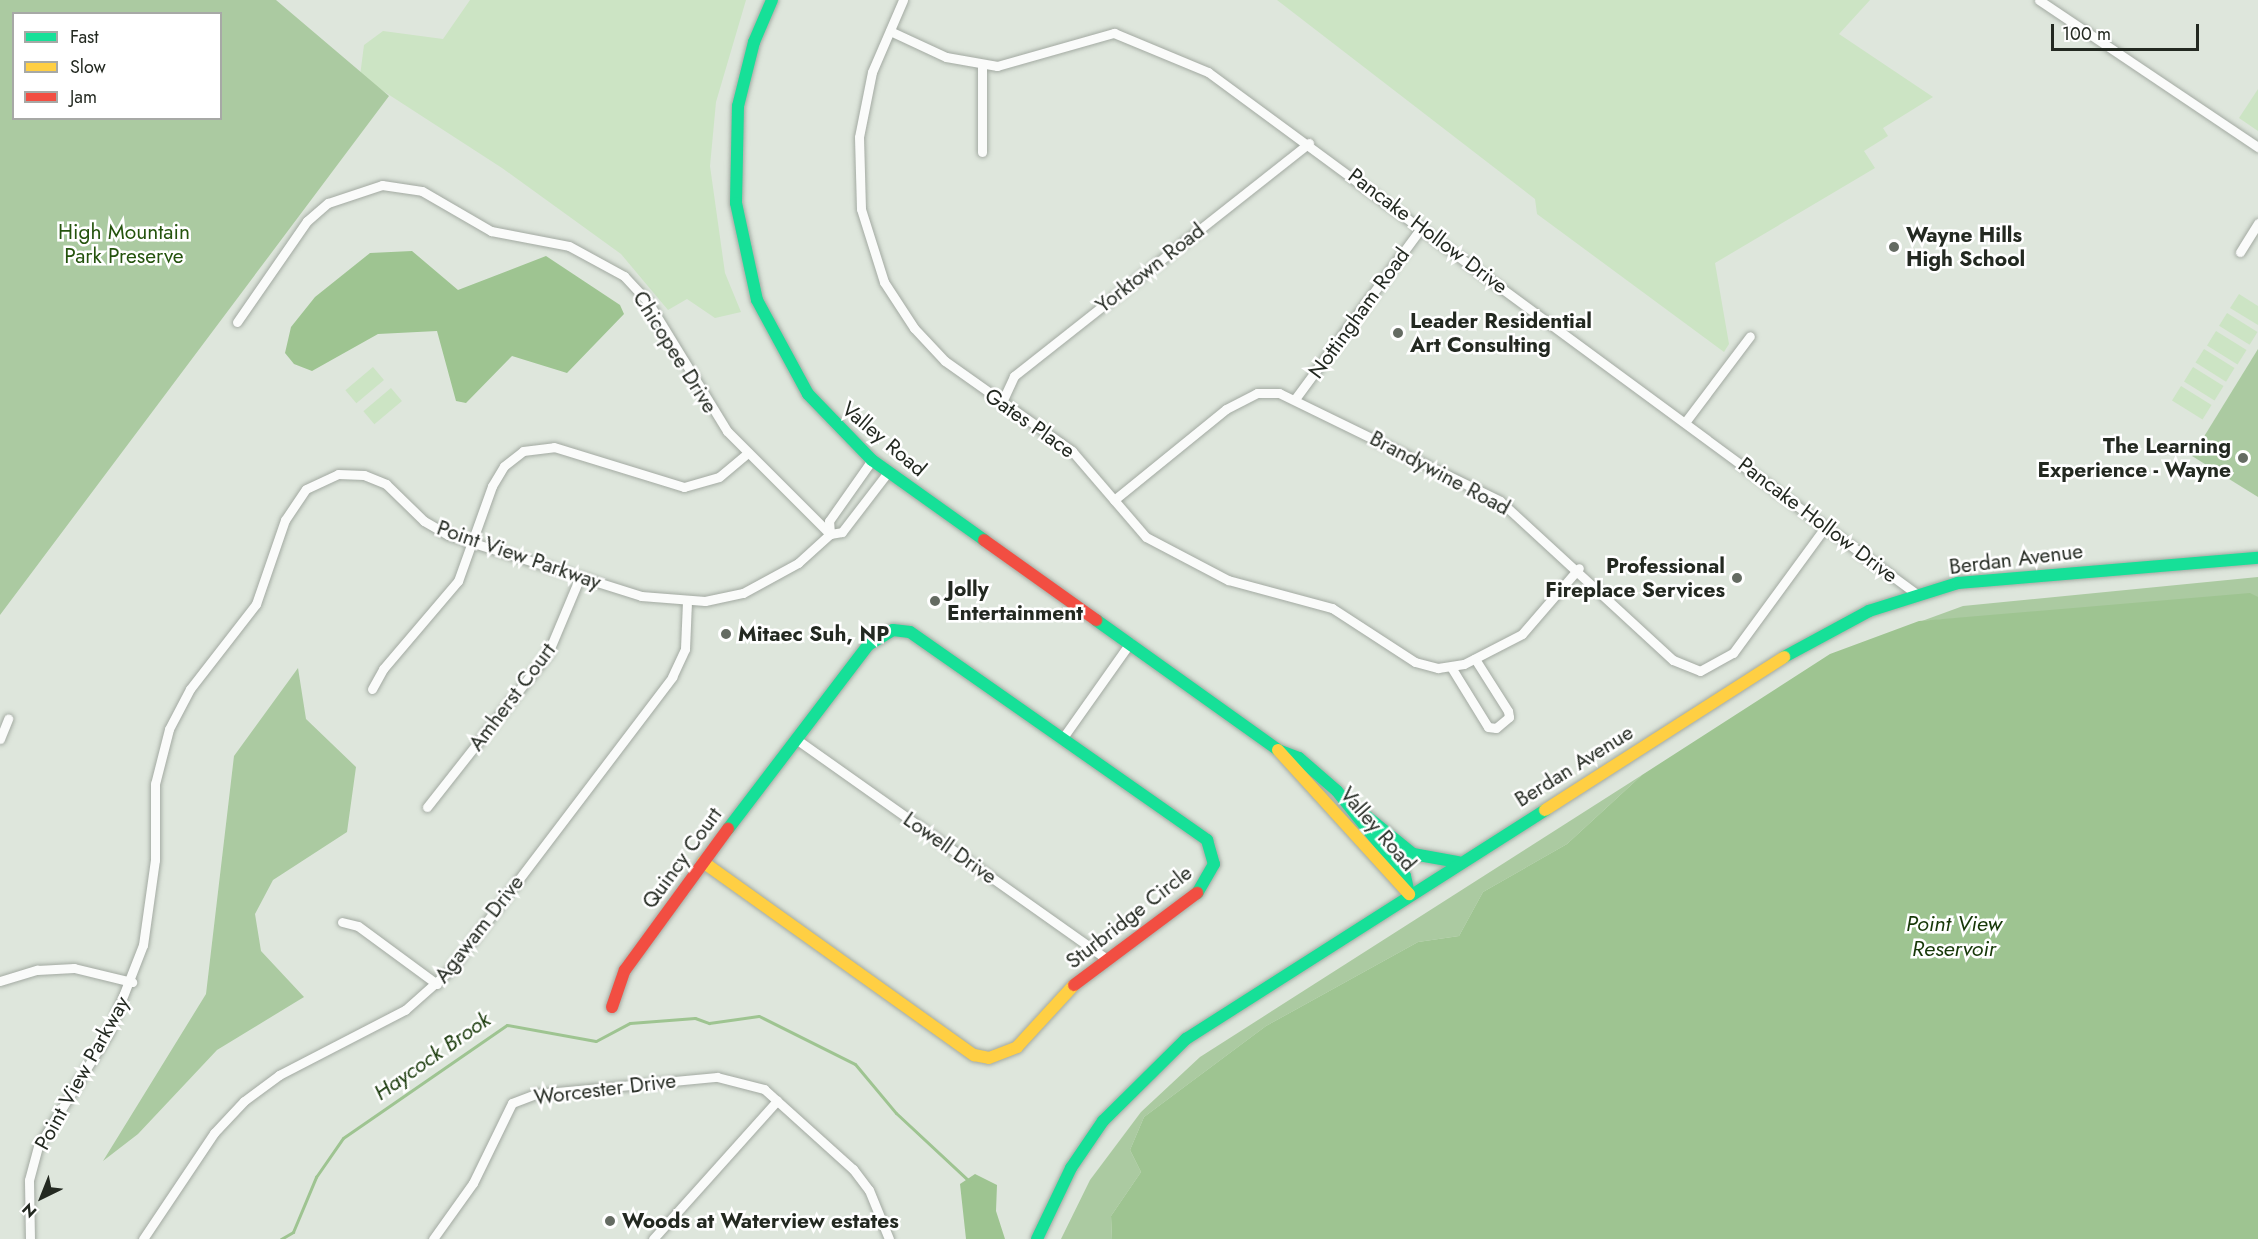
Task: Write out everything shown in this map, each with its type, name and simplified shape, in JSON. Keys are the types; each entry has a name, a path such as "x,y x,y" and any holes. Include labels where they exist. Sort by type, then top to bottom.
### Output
{"main road":[{"name":"Valley Road","path":"772,0 745,70 734,133 739,234 758,300 789,366 827,417 872,460 1278,750 1409,894"},
{"name":"Berdan Avenue","path":"1037,1239 1086,1144 1148,1072 1212,1021 1801,645 1918,595 1994,578 2258,558"},
{"name":"Sturbridge Circle","path":"703,862 980,1057 999,1056 1017,1047 1105,957 1201,890 1212,873 1214,855 1207,840 902,630 884,633 868,645 796,740"},
{"name":"Quincy Court","path":"612,1007 626,970 703,862 796,740"},
{"name":"Valley Road","path":"1278,750 1299,758 1337,791 1395,862 1409,894"},
{"path":"1337,791 1413,854 1442,863 1459,862"}],"street":[{"name":"Gates Place","path":"903,0 872,72 859,137 858,192 866,234 884,282 914,328 945,361 1072,451 1146,537 1194,567 1332,608 1415,662 1450,667 1475,658 1530,627 1579,568"},
{"path":"2039,0 2258,147"},
{"name":"Pancake Hollow Drive","path":"890,31 946,57 982,66 1029,61 1100,33 1127,34 1208,72 1309,142 1918,595"},
{"path":"982,66 982,152"},
{"name":"Yorktown Road","path":"1002,402 1014,376 1309,142"},
{"name":"Chicopee Drive","path":"237,322 316,211 366,188 408,187 491,231 569,246 613,268 648,302 714,413 748,453 830,534"},
{"path":"2240,252 2258,223"},
{"name":"Nottingham Road","path":"1295,399 1422,227"},
{"path":"1686,421 1750,336"},
{"name":"Brandywine Road","path":"1114,500 1245,398 1268,392 1295,399 1500,501 1579,568 1673,660 1700,671 1733,653 1826,526"},
{"path":"372,689 383,669 449,595 497,476 513,458 534,447 554,447 684,486 719,477 748,453"},
{"path":"830,534 829,521 872,460"},
{"name":"Point View Parkway","path":"30,1239 29,1180 38,1147 104,1042 132,982 149,917 156,784 169,729 190,689 256,604 297,498 327,477 364,475 386,484 438,530 471,543 641,597 687,602 743,593 806,557 830,534 842,532 888,472"},
{"name":"Amherst Court","path":"427,807 548,653 580,577"},
{"name":"Agawam Drive","path":"143,1239 214,1133 244,1101 279,1075 405,1010 437,984 672,677 684,649 687,602"},
{"path":"1062,739 1130,643"},
{"path":"1450,667 1488,727 1496,728 1509,717 1508,711 1475,658"},
{"path":"0,739 8,719"},
{"name":"Lowell Drive","path":"796,740 1105,957"},
{"path":"342,922 358,926 437,984"},
{"path":"0,981 56,968 92,970 132,982"},
{"name":"Worcester Drive","path":"433,1239 473,1183 512,1103 536,1094 717,1077 745,1081 777,1101 853,1169 869,1190 888,1239"},
{"path":"653,1239 777,1101"}],"shaded area":[{"path":"470,0 746,0 716,102 710,166 725,273 741,312 715,318 687,299 668,310 621,254 502,168 360,76 364,45 383,31 443,39"},
{"path":"1277,0 1870,0 1839,34 1933,97 1883,128 1888,136 1864,151 1875,168 1715,263 1729,344 1724,352 1537,214 1535,199"},
{"path":"2258,89 2258,131 2239,118"},
{"path":"2239,294 2258,306 2258,325 2230,308"},
{"path":"2227,313 2258,332 2250,345 2219,326"},
{"path":"2216,331 2247,350 2238,364 2207,345"},
{"path":"2204,349 2235,368 2226,382 2196,363"},
{"path":"373,367 384,380 356,403 345,390"},
{"path":"2193,367 2224,386 2215,400 2184,381"},
{"path":"2181,386 2212,405 2203,419 2172,400"},
{"path":"391,388 402,401 374,424 363,411"}],"green space":[{"name":"High Mountain Park Preserve","path":"0,0 276,0 389,96 0,615"},
{"path":"2258,349 2258,497 2192,456"},
{"path":"2258,577 2258,597 1922,621 1963,606"},
{"path":"298,668 306,719 356,767 347,832 273,880 255,914 261,951 304,997 217,1050 138,1134 103,1161 206,994 234,756"},
{"path":"1642,775 1567,844 1483,892 1459,936 1418,942 1266,1026 1144,1117 1130,1150 1141,1172 1111,1216 1112,1239 1061,1239 1090,1180 1141,1112 1200,1057"}],"water":[{"path":"412,251 458,290 546,256 620,305 624,314 567,373 512,356 466,403 456,401 437,331 378,334 312,371 294,364 285,353 291,327 315,297 370,253"},
{"name":"Point View Reservoir","path":"2250,593 2258,597 2258,1239 1112,1239 1111,1216 1141,1172 1130,1150 1144,1117 1266,1026 1418,942 1459,936 1483,892 1567,844 1642,775 1830,654 1919,621"},
{"path":"975,1174 997,1185 996,1211 1005,1239 966,1239 960,1184"}],"waterway":[{"name":"Haycock Brook","path":"281,1239 293,1232 316,1177 343,1138 507,1025 596,1041 630,1023 695,1018 709,1023 759,1016 855,1064 896,1113 969,1181"}],"traffic: fast":[{"path":"772,0 754,42 738,106 736,203 757,300 808,394 872,460 984,540"},
{"path":"1784,657 1869,611 1958,583 2258,558"},
{"path":"1096,620 1278,750 1299,758 1337,791 1405,876 1409,894"},
{"path":"728,829 868,645 893,630 910,632 1207,840 1214,864 1197,893"},
{"path":"1037,1239 1071,1168 1103,1121 1186,1039 1545,810"},
{"path":"1365,815 1413,854 1458,862"}],"traffic: slow":[{"path":"1545,810 1784,657"},
{"path":"1278,750 1409,894"},
{"path":"703,862 974,1055 989,1058 1017,1047 1074,985"}],"traffic: jam":[{"path":"984,540 1096,620"},
{"path":"612,1007 625,970 728,829"},
{"path":"1074,985 1197,893"}],"place":[{"name":"Wayne Hills High School","path":"1894,247"},
{"name":"Leader Residential Art Consulting","path":"1398,333"},
{"name":"The Learning Experience - Wayne","path":"2243,458"},
{"name":"Professional Fireplace Services","path":"1737,578"},
{"name":"Jolly Entertainment","path":"935,601"},
{"name":"Mitaec Suh, NP","path":"726,634"},
{"name":"Woods at Waterview estates","path":"610,1221"}]}
